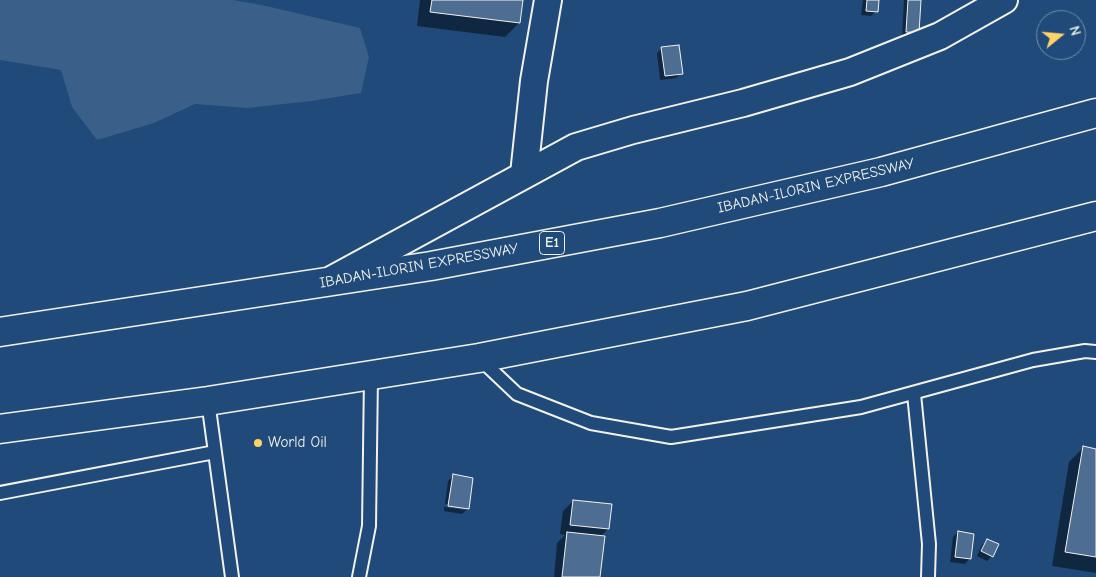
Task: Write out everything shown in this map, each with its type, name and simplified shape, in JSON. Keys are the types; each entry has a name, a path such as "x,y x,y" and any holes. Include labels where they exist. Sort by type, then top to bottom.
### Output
{"highway":[{"name":"IBADAN-ILORIN EXPRESSWAY","path":"0,332 431,266 660,223 880,172 1096,113"},
{"path":"0,429 208,401 371,376 479,358 747,306 1096,216"}],"street":[{"path":"524,174 534,82 548,0"},
{"path":"327,282 576,147 633,130 743,103 850,72 940,36 1004,0"}],"lane":[{"path":"479,358 517,394 591,423 671,437 861,407 1033,360 1085,351 1096,352"},
{"path":"359,577 368,526 371,376"},
{"path":"914,394 929,544 928,577"},
{"path":"208,401 232,577"},
{"path":"0,493 215,452"}],"shaded area":[{"path":"0,0 233,0 360,28 369,57 361,93 312,101 247,108 195,104 154,123 97,140 72,107 61,70 0,60"}],"building":[{"path":"432,0 523,0 520,23 430,12"},
{"path":"867,0 879,0 878,12 866,11"},
{"path":"908,0 921,0 919,33 906,32"},
{"path":"679,45 683,74 665,76 661,47"},
{"path":"1083,446 1096,449 1096,557 1065,552"},
{"path":"453,474 473,478 469,509 448,506"},
{"path":"573,500 612,504 609,529 570,525"},
{"path":"958,531 974,534 971,559 955,557"},
{"path":"567,532 605,536 600,577 562,577"},
{"path":"987,539 999,544 993,557 981,551"}],"place":[{"name":"World Oil","path":"258,443"}]}
